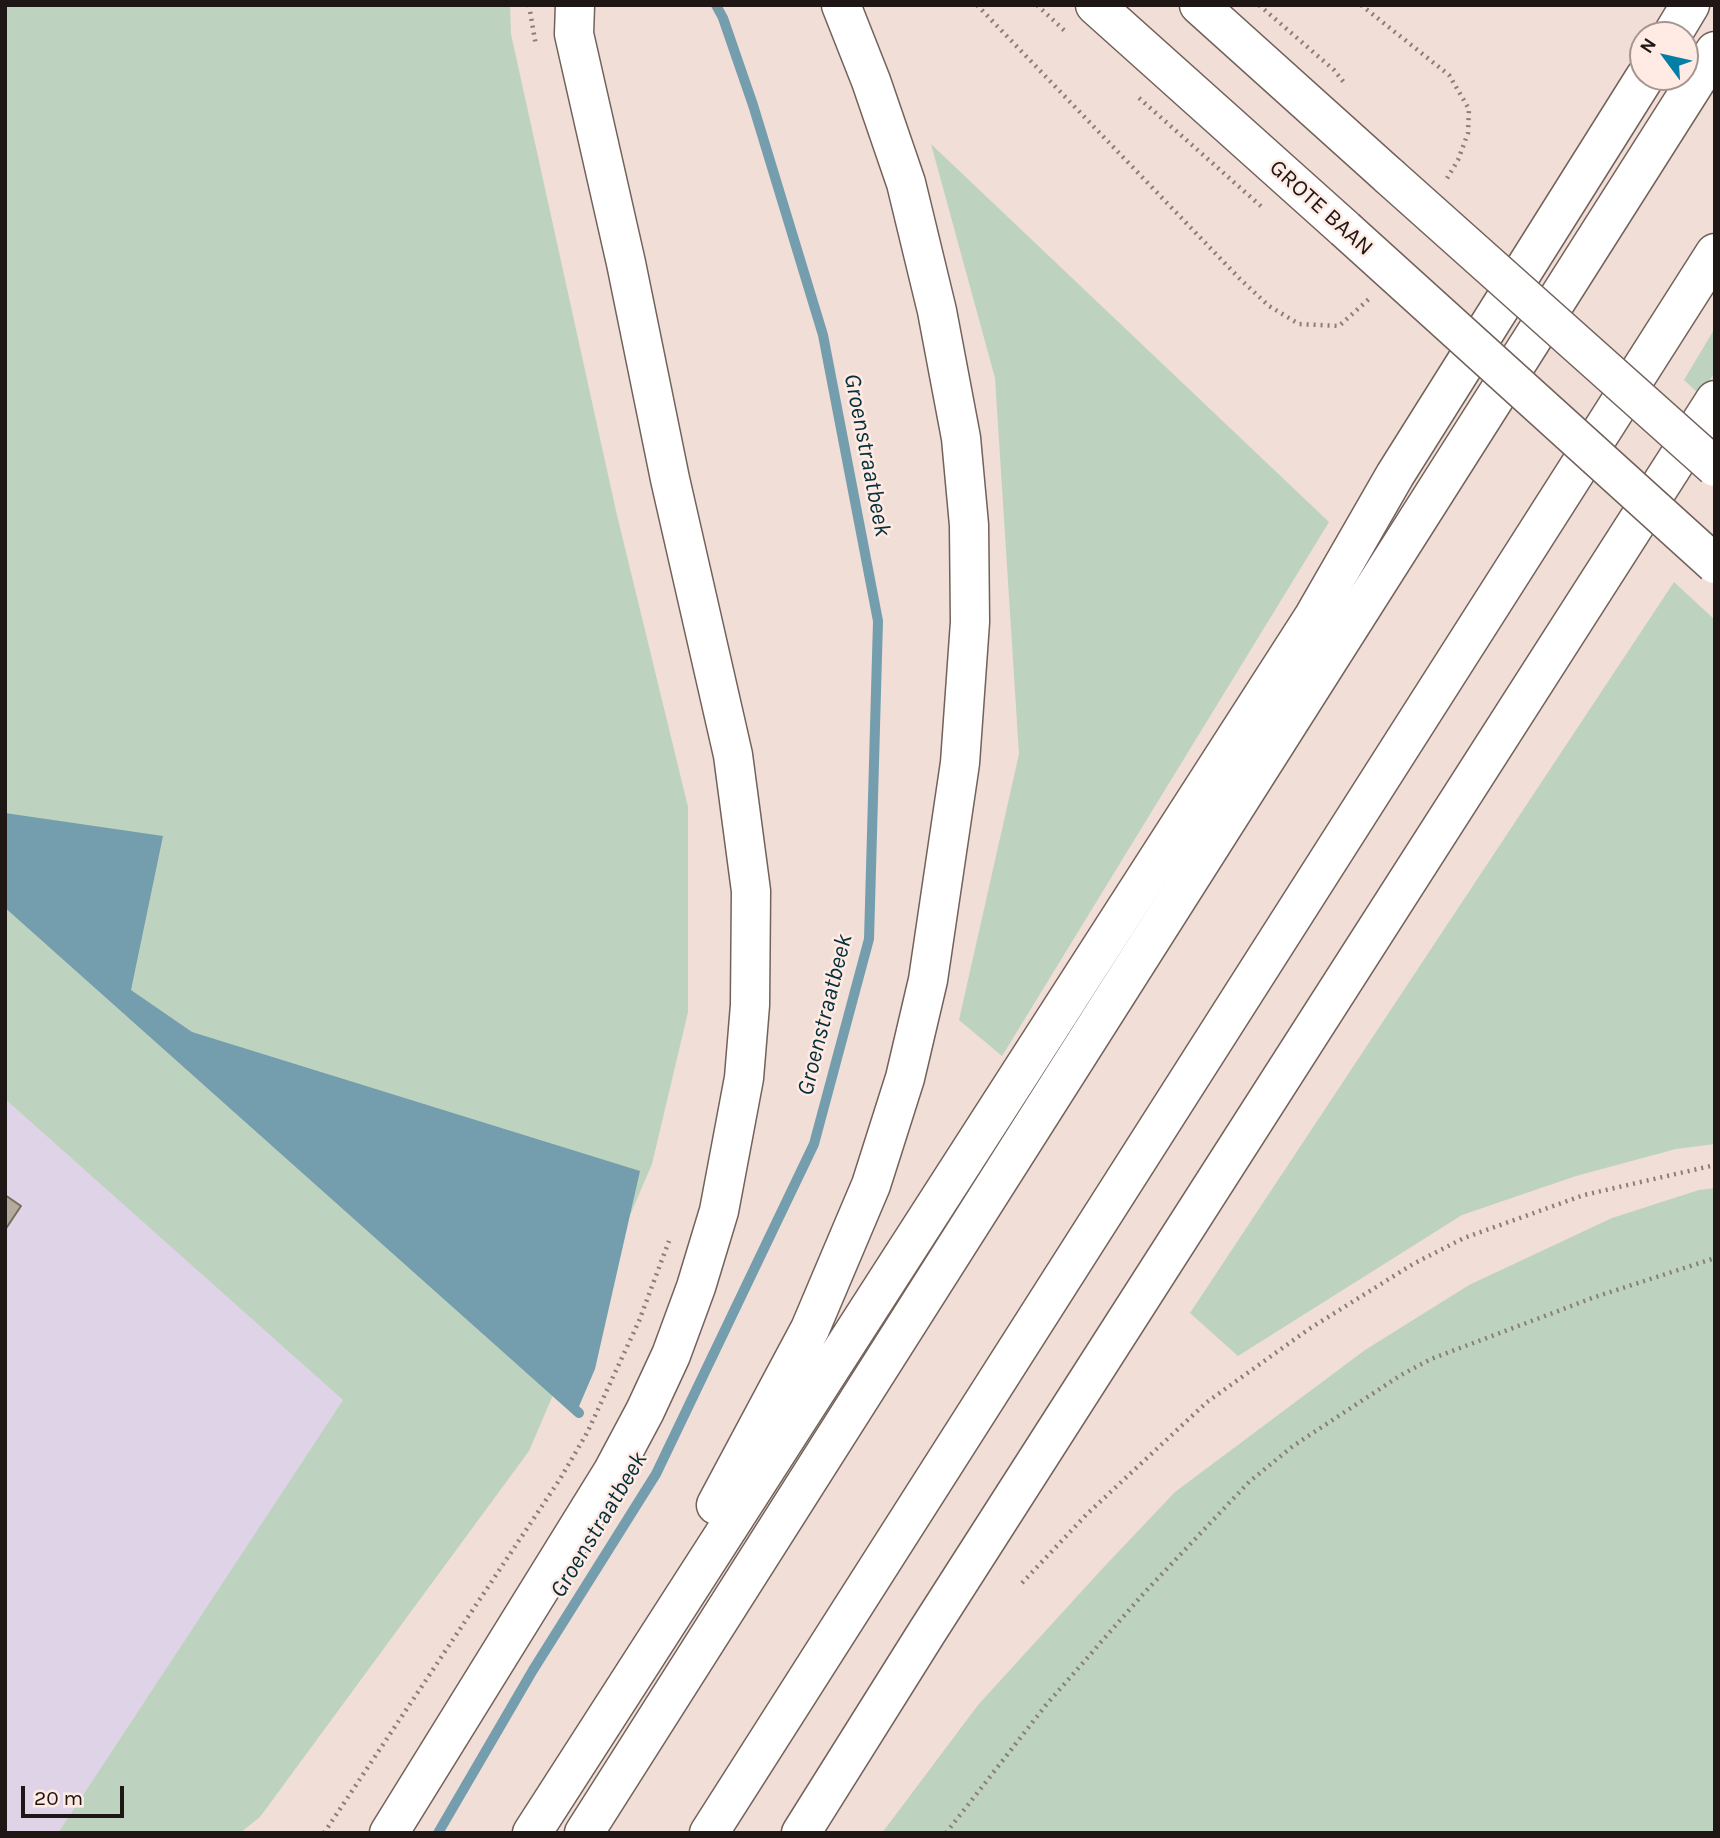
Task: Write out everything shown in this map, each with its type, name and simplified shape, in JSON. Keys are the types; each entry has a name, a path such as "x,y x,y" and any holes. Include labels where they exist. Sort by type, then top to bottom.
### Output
{"main road":[{"path":"585,1751 810,1329 871,1185 905,1078 928,980 945,873 960,763 970,622 969,525 961,438 937,311 906,183 871,81 841,5"},
{"name":"GROTE BAAN","path":"1095,5 1715,564"},
{"path":"1199,5 1715,467"},
{"path":"1680,21 1690,5"},
{"path":"389,1833 613,1471 645,1411 671,1355 696,1287 719,1211 744,1078 750,1006 751,891 733,755 670,479 579,15"},
{"path":"584,1833 1715,51"},
{"path":"532,1833 1314,616 1395,475 1636,91"},
{"path":"709,1833 1715,253"},
{"path":"801,1833 1715,400"}],"path":[{"path":"529,5 538,55"},
{"path":"1022,1583 1087,1514 1207,1402 1309,1329 1413,1264 1464,1238 1584,1195 1715,1164"},
{"path":"326,1831 560,1479 587,1433 639,1321 671,1234"},
{"path":"946,1833 1046,1705 1144,1593 1249,1482 1293,1446 1431,1359 1595,1297 1715,1258"}],"shaded area":[{"path":"5,1099 344,1400 58,1833 5,1833"}],"green space":[{"path":"5,5 510,5 511,34 616,511 688,807 688,1012 652,1164 529,1451 260,1817 240,1833 58,1833 343,1400 5,1099"},
{"path":"931,144 1329,522 1002,1056 959,1020 1019,754 995,378"},
{"path":"1715,328 1715,372 1700,395 1684,380"},
{"path":"1674,582 1715,620 1715,1144 1676,1149 1576,1176 1462,1215 1238,1356 1190,1313"},
{"path":"1715,1188 1715,1833 882,1833 978,1705 1175,1492 1365,1350 1469,1285 1612,1218 1699,1190"}],"water":[{"path":"5,813 163,836 131,990 192,1032 640,1171 595,1369 577,1411 5,901"}],"building":[{"path":"5,1195 21,1206 5,1230"}],"waterway":[{"name":"Groenstraatbeek","path":"438,1833 533,1670 656,1474 814,1144 869,939 878,621 823,335 753,105 716,5"},
{"path":"5,901 579,1413"}]}
